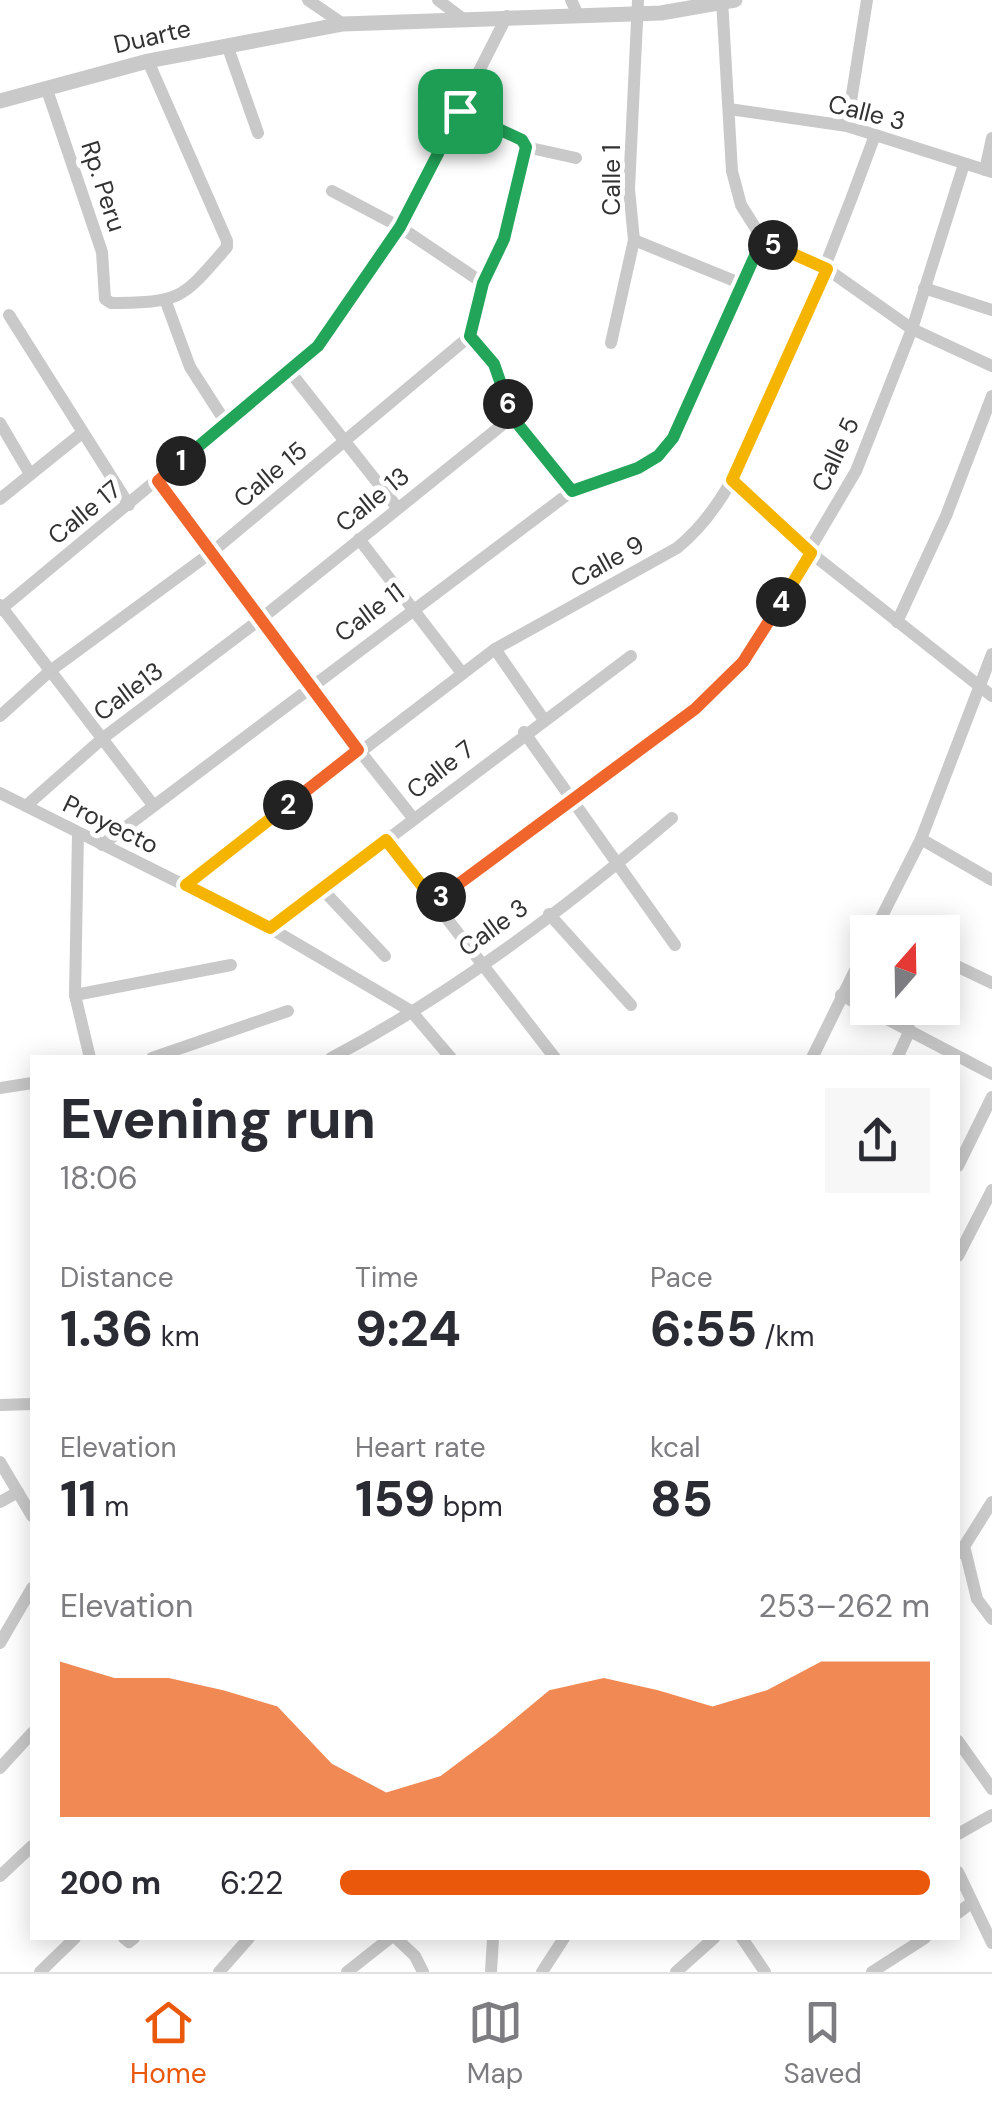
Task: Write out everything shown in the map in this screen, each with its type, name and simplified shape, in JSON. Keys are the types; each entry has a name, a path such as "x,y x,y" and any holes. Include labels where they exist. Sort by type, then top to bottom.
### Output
{"street":[{"path":"308,0 343,24"},
{"path":"438,0 462,18"},
{"path":"847,126 867,0"},
{"path":"726,1 732,172 741,205 762,240 827,269 912,329 992,366"},
{"name":"Duarte","path":"0,101 148,61 343,24 507,16 574,7 726,1"},
{"name":"Calle 1","path":"611,343 634,240 628,189 640,7"},
{"name":"Calle 17","path":"1,608 291,373 323,340 400,227 507,16"},
{"path":"227,45 258,133"},
{"path":"148,61 227,240 227,247 183,296 166,302 190,368 226,424"},
{"name":"Rp. Peru","path":"47,90 102,252 105,298 111,303 166,302"},
{"name":"Calle 3","path":"729,109 847,126 989,171"},
{"path":"460,111 522,140 526,147 504,239 483,283 470,336 497,369 512,417 572,491"},
{"name":"Calle 9","path":"186,885 495,649 677,548 698,531 732,480 827,269 875,136"},
{"path":"989,171 992,138"},
{"path":"526,147 576,158"},
{"name":"Calle 5","path":"434,901 695,709 743,662 811,553 856,470 912,329 964,164"},
{"path":"332,192 400,227 483,283"},
{"path":"634,240 742,284"},
{"name":"Calle 11","path":"102,845 410,608 572,491 658,456 673,438 762,240"},
{"path":"924,288 992,310"},
{"path":"10,315 128,505"},
{"name":"Calle 15","path":"0,716 50,671 212,552 470,336"},
{"path":"291,373 396,506"},
{"path":"897,622 946,516 992,396"},
{"name":"Calle 13","path":"262,618 396,506 512,417"},
{"path":"0,423 30,474"},
{"path":"0,499 82,433"},
{"path":"732,480 811,553 992,696"},
{"path":"158,481 262,618 308,686 413,818"},
{"path":"359,539 462,673"},
{"path":"1,608 153,805"},
{"name":"Calle13","path":"26,806 103,738 262,618"},
{"path":"495,649 544,720"},
{"path":"886,915 921,839 992,654"},
{"name":"Calle 7","path":"270,928 524,732 631,656"},
{"path":"524,732 674,945"},
{"name":"Proyecto","path":"0,793 270,928 411,1011 448,1055"},
{"name":"Calle 3","path":"336,1055 481,964 618,864 672,818"},
{"path":"78,833 75,996 89,1055"},
{"path":"921,839 992,880"},
{"path":"386,840 553,1055"},
{"path":"322,889 386,956"},
{"path":"549,914 631,1005"},
{"path":"75,996 231,965"},
{"path":"960,968 992,983"},
{"path":"813,1055 850,978"},
{"path":"841,995 957,1055"},
{"path":"161,1055 288,1011"},
{"path":"898,1055 910,1030"},
{"path":"960,1057 992,1074"},
{"path":"0,1088 30,1083"},
{"path":"962,1146 992,1097"},
{"path":"960,1252 992,1190"},
{"path":"0,1405 30,1404"},
{"path":"0,1462 30,1513"},
{"path":"0,1502 18,1492"},
{"path":"992,1502 961,1552 977,1599 992,1618"},
{"path":"0,1642 30,1591"},
{"path":"0,1768 30,1735"},
{"path":"960,1744 992,1789"},
{"path":"960,1833 992,1815"},
{"path":"0,1876 30,1848"},
{"path":"960,1877 992,1942"},
{"path":"960,1911 971,1903"},
{"path":"40,1972 73,1940"},
{"path":"219,1972 247,1940"},
{"path":"346,1972 390,1940"},
{"path":"395,1940 415,1956 422,1972"},
{"path":"491,1972 493,1940"},
{"path":"542,1972 563,1940"},
{"path":"676,1972 712,1940"},
{"path":"743,1940 765,1972"},
{"path":"872,1972 897,1967 923,1940"}],"route":[{"path":"460,111 522,140 526,147 504,239 486,273 470,336 497,369 512,417 572,491 638,468 658,456 673,438 762,240 827,269 732,480 811,553 743,662 695,709 434,901 386,840 270,928 186,885 358,750 158,481 291,373 318,346 400,227 460,111"}]}
